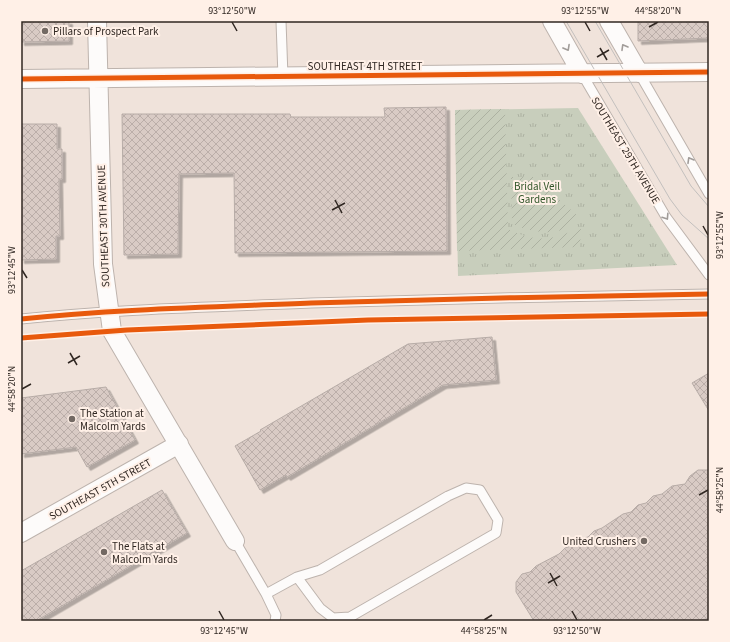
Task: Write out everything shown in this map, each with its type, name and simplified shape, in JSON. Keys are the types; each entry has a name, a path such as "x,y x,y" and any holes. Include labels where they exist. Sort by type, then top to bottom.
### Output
{"street":[{"name":"SOUTHEAST 30TH AVENUE","path":"97,21 103,264 108,311 112,331 235,540"},
{"name":"SOUTHEAST 29TH AVENUE","path":"552,21 582,74"},
{"path":"609,21 639,73"},
{"name":"SOUTHEAST 4TH STREET","path":"21,79 709,72"},
{"name":"SOUTHEAST 5TH STREET","path":"21,533 179,444"}],"lane":[{"path":"282,21 282,77"},
{"path":"639,73 709,194"},
{"name":"SOUTHEAST 29TH AVENUE","path":"582,74 666,217 709,275"},
{"path":"21,319 108,311 517,297 709,294"},
{"path":"266,594 297,577 320,570 448,496 466,488 480,490 498,520 496,533 350,617 333,618 320,608 297,577"},
{"path":"235,540 266,594 276,615 275,621"}],"green space":[{"name":"Bridal Veil Gardens","path":"578,108 677,265 458,276 455,110"},
{"name":"Bridal Veil Gardens","path":"505,109 508,229 528,237 544,238 561,235 581,227 580,247 457,251 455,110"},
{"path":"511,177 538,177 553,194 579,217 573,224 565,229 548,232 529,230 512,224"}],"building":[{"name":"Pillars of Prospect Park","path":"21,21 69,21 69,41 21,42"},
{"path":"638,21 709,21 709,38 638,41"},
{"path":"446,107 447,251 235,253 234,173 179,174 178,254 124,255 122,114 290,114 291,117 385,117 384,108"},
{"path":"21,124 57,124 57,149 62,149 62,179 59,179 60,236 56,236 56,259 21,260"},
{"path":"492,337 496,380 443,385 287,477 286,475 260,490 235,446 408,344"},
{"path":"709,373 709,411 692,383"},
{"name":"The Station at Malcolm Yards","path":"106,387 135,440 87,467 76,447 21,454 21,398"},
{"name":"United Crushers","path":"698,470 709,470 709,618 699,621 534,621 516,592 516,582 522,574 530,572 536,566 559,554 565,548 574,545 580,539 588,537 594,531 602,528 623,514 631,512 638,505 646,503 653,496 662,494 672,486 685,484 690,476"},
{"name":"The Flats at Malcolm Yards","path":"162,490 187,533 36,621 21,621 21,571"}],"tram line":[{"path":"566,21 670,199 682,215 709,239"},
{"path":"595,21 691,186 709,207"}],"cycle path":[{"path":"21,79 709,72"},
{"path":"21,319 129,311 311,303 709,294"},
{"path":"21,338 127,330 368,320 709,314"}],"place":[{"name":"Pillars of Prospect Park","path":"45,31"},
{"name":"The Station at Malcolm Yards","path":"72,419"},
{"name":"United Crushers","path":"644,541"},
{"name":"The Flats at Malcolm Yards","path":"104,552"}]}
